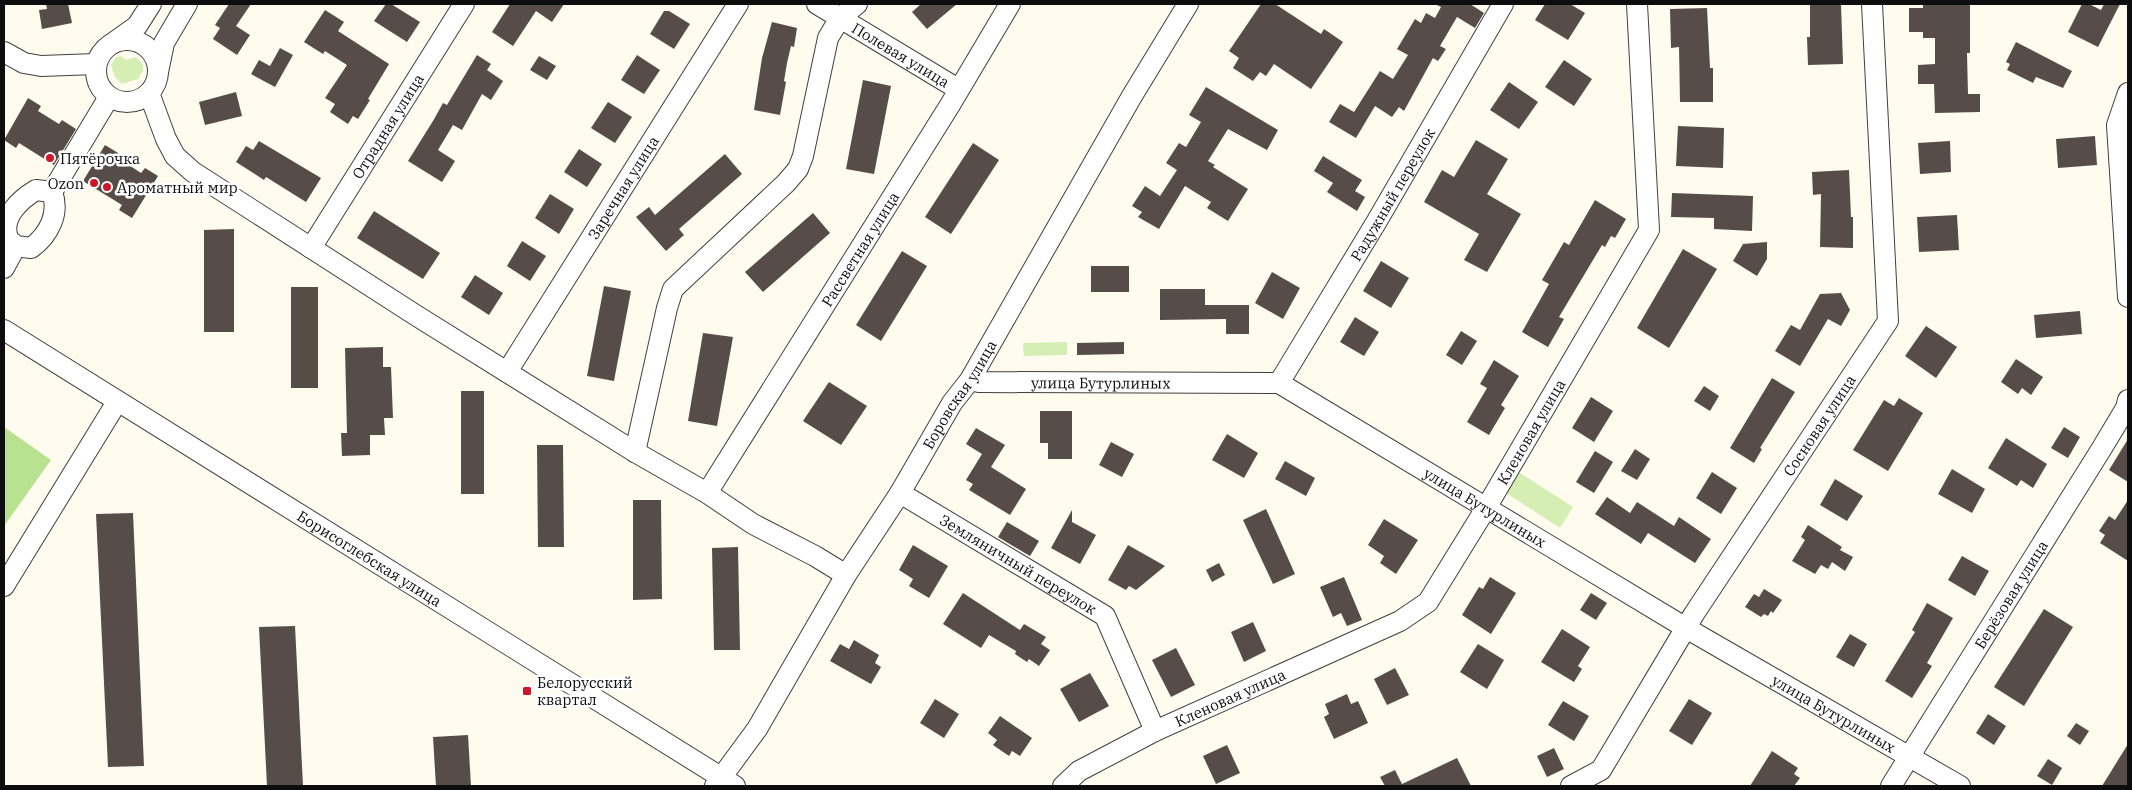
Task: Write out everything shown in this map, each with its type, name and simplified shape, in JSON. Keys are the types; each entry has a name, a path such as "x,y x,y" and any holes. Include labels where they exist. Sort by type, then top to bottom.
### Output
{"street":[{"path":"151,4 137,26 101,53 96,64 96,77 100,88 109,97 119,101 129,102 140,99 153,85 164,44 187,4"},
{"name":"Отрадная улица","path":"311,248 464,4"},
{"name":"Заречная улица","path":"507,372 738,4"},
{"name":"Полевая улица","path":"817,4 958,89"},
{"path":"635,452 667,308 673,289 786,183 798,169 803,156 828,38 840,18 857,4"},
{"name":"Рассветная улица","path":"707,493 950,106 958,89 1010,4"},
{"name":"Боровская улица","path":"724,783 846,575 900,493 952,403 970,380 1132,96 1188,4"},
{"name":"Радужный переулок","path":"1279,382 1377,221 1503,4"},
{"name":"Кленовая улица","path":"1063,786 1079,771 1155,730 1400,621 1428,602 1486,508 1649,230 1637,4"},
{"name":"Сосновая улица","path":"1571,786 1601,770 1686,628 1888,321 1872,4"},
{"path":"110,45 121,41 133,41 144,46 155,60 157,65 153,85 166,140 175,156 193,172 635,452 707,493 753,524 815,556 846,575"},
{"path":"4,52 24,63 41,66 96,64"},
{"path":"2128,93 2116,125 2128,297"},
{"path":"52,192 36,190 16,204 6,224 8,238 16,246 31,248 40,242 50,227 55,210 52,192 109,97"},
{"path":"4,268 16,246"},
{"name":"Борисоглебская улица","path":"4,330 724,783"},
{"name":"улица Бутурлиных","path":"970,380 979,382 1279,382 1686,628 1960,786"},
{"name":"Берёзовая улица","path":"1891,786 2102,448 2126,408 2128,400"},
{"path":"4,586 117,402"},
{"name":"Земляничный переулок","path":"900,493 1105,616 1155,730"}],"green space":[{"path":"121,56 126,60 136,57 143,64 143,70 138,79 122,84 115,77 111,65 116,57"},
{"path":"1067,342 1067,355 1024,356 1023,343"},
{"path":"4,427 51,460 4,526"},
{"path":"1517,471 1573,507 1560,528 1503,491"}],"building":[{"path":"46,4 68,4 72,23 42,29 39,10 47,9"},
{"path":"229,4 251,4 236,26 250,35 237,55 213,39 220,28 215,25"},
{"path":"386,4 391,4 420,22 407,42 374,21"},
{"path":"510,4 564,4 552,22 536,11 513,46 492,32"},
{"path":"921,4 957,4 927,29 912,12"},
{"path":"1261,4 1275,4 1321,34 1324,29 1343,42 1311,89 1274,64 1266,76 1260,72 1253,81 1233,68 1239,58 1229,51"},
{"path":"1435,4 1470,4 1484,13 1475,28 1457,17 1440,46 1446,49 1438,61 1433,58 1404,111 1399,107 1392,117 1375,106 1356,138 1329,122 1340,104 1354,112 1380,71 1393,79 1408,55 1397,49 1415,19 1421,23 1426,13 1435,18 1441,7"},
{"path":"1545,4 1570,4 1585,13 1568,40 1535,20"},
{"path":"1810,4 1841,4 1843,64 1808,65 1807,37 1810,37"},
{"path":"1923,4 1970,4 1970,53 1967,53 1968,94 1980,94 1980,112 1935,113 1934,84 1918,84 1918,65 1935,64 1935,38 1923,38 1923,32 1909,32 1909,8 1923,8"},
{"path":"2082,4 2089,4 2101,10 2104,4 2120,4 2098,47 2068,32"},
{"path":"1707,8 1710,68 1713,68 1713,102 1680,102 1679,47 1671,48 1670,9"},
{"path":"325,10 344,22 338,31 389,64 358,119 353,116 348,124 330,112 335,104 325,98 347,65 325,51 323,54 304,42"},
{"path":"664,11 669,11 690,24 674,49 650,34"},
{"path":"772,22 797,28 794,47 791,46 787,63 784,81 786,82 780,115 754,110 762,58"},
{"path":"2016,42 2072,71 2063,88 2036,77 2033,83 2007,70 2010,64 2006,62"},
{"path":"280,48 293,55 275,87 251,74 259,60 270,66"},
{"path":"477,55 491,64 487,70 503,81 491,100 482,94 462,130 453,125 438,150 455,161 442,182 408,161 443,103 447,105"},
{"path":"637,55 660,70 644,94 621,80"},
{"path":"539,56 556,66 547,80 530,70"},
{"path":"1564,60 1592,79 1574,106 1545,87"},
{"path":"863,80 891,86 874,174 846,169"},
{"path":"1509,82 1538,102 1519,129 1490,110"},
{"path":"1206,87 1278,130 1267,150 1228,129 1208,161 1215,165 1213,167 1248,189 1228,221 1207,208 1211,202 1185,186 1159,229 1138,217 1142,212 1132,206 1145,186 1160,196 1177,170 1166,163 1179,143 1186,147 1201,122 1189,115"},
{"path":"236,92 242,116 205,125 199,102"},
{"path":"28,98 41,106 38,111 59,124 62,120 76,129 54,165 19,143 16,148 4,140"},
{"path":"608,102 632,117 615,143 591,128"},
{"path":"1678,126 1724,128 1723,168 1676,166"},
{"path":"2095,136 2097,165 2058,168 2056,139"},
{"path":"1476,140 1508,159 1487,194 1521,214 1487,272 1464,260 1479,234 1424,202 1442,170 1454,177"},
{"path":"259,141 321,178 306,202 266,177 264,180 236,162 246,146 253,150"},
{"path":"1950,141 1951,172 1920,174 1918,143"},
{"path":"973,143 999,160 951,234 925,217"},
{"path":"105,145 123,156 121,160 141,173 145,168 158,176 132,218 119,210 122,205 83,181"},
{"path":"579,149 602,164 587,187 564,172"},
{"path":"725,154 742,174 679,229 684,235 666,251 636,217 649,207 655,215"},
{"path":"1323,156 1362,180 1355,191 1365,197 1357,211 1327,192 1333,183 1314,171"},
{"path":"1849,170 1851,217 1853,217 1853,248 1820,247 1821,194 1813,195 1812,172"},
{"path":"1672,193 1753,196 1752,231 1714,229 1714,218 1671,217"},
{"path":"550,194 574,209 559,234 535,218"},
{"path":"1595,200 1626,219 1615,238 1611,236 1605,247 1602,245 1559,317 1564,319 1548,347 1522,332 1549,284 1542,280 1564,242 1569,245"},
{"path":"374,211 440,253 423,279 357,238"},
{"path":"813,213 830,233 763,292 745,272"},
{"path":"1957,215 1959,250 1919,252 1917,217"},
{"path":"234,229 234,332 204,332 204,230"},
{"path":"522,241 546,256 530,281 507,266"},
{"path":"1767,242 1767,259 1757,276 1733,261 1743,244"},
{"path":"1683,249 1717,269 1669,348 1637,328"},
{"path":"902,251 927,266 881,341 856,325"},
{"path":"1381,261 1409,278 1391,308 1363,291"},
{"path":"1091,266 1129,266 1129,292 1091,292"},
{"path":"1272,272 1300,288 1283,319 1255,303"},
{"path":"475,275 503,293 489,315 461,297"},
{"path":"604,286 631,291 614,381 587,376"},
{"path":"291,287 318,287 318,388 291,388"},
{"path":"1160,289 1205,289 1205,305 1249,305 1249,334 1226,334 1226,319 1160,320"},
{"path":"1841,293 1850,310 1841,326 1828,319 1800,366 1775,351 1791,325 1800,330 1820,294"},
{"path":"2080,311 2082,334 2036,338 2034,315"},
{"path":"1355,317 1379,332 1364,356 1340,342"},
{"path":"1926,326 1957,347 1936,378 1905,356"},
{"path":"1461,331 1477,341 1462,365 1446,355"},
{"path":"703,333 733,337 717,426 688,421"},
{"path":"1124,342 1124,354 1077,355 1077,343"},
{"path":"383,347 383,367 391,367 393,418 384,418 385,435 370,435 370,455 342,456 341,433 347,433 345,348"},
{"path":"2016,359 2043,377 2031,395 2022,388 2018,394 2001,382"},
{"path":"1494,360 1519,376 1501,405 1505,408 1489,435 1467,422 1487,388 1480,384"},
{"path":"1772,378 1795,392 1760,448 1762,449 1754,463 1730,448"},
{"path":"829,382 867,406 841,445 803,421"},
{"path":"1704,386 1719,396 1710,411 1694,401"},
{"path":"461,391 484,391 484,494 461,494"},
{"path":"1591,397 1613,411 1594,442 1572,428"},
{"path":"1899,398 1923,413 1888,471 1853,450 1884,400 1894,406"},
{"path":"1040,411 1072,411 1072,459 1048,459 1048,443 1040,443"},
{"path":"2064,427 2080,437 2068,458 2051,448"},
{"path":"976,428 1005,445 991,467 1026,489 1010,515 969,490 973,484 966,480 982,454 966,444"},
{"path":"1227,434 1258,453 1244,478 1212,460"},
{"path":"2006,438 2047,464 2033,488 2021,480 2017,486 1988,468"},
{"path":"2128,439 2128,482 2109,470"},
{"path":"1111,442 1134,454 1122,477 1099,465"},
{"path":"537,445 563,445 564,547 538,547"},
{"path":"1635,449 1650,459 1637,480 1621,471"},
{"path":"1595,451 1613,462 1594,493 1576,482"},
{"path":"1285,461 1315,478 1306,496 1275,479"},
{"path":"1952,469 1985,489 1972,513 1938,494"},
{"path":"1712,472 1737,488 1721,514 1696,498"},
{"path":"1835,479 1863,496 1847,521 1820,505"},
{"path":"1607,497 1630,513 1637,502 1674,526 1679,517 1711,539 1695,563 1648,533 1641,544 1595,514"},
{"path":"633,500 661,500 662,599 633,600"},
{"path":"2128,500 2128,561 2100,543 2105,535 2099,531 2109,516 2115,520"},
{"path":"1266,509 1295,574 1273,584 1243,520"},
{"path":"1072,510 1072,522 1096,535 1080,564 1051,548"},
{"path":"133,513 144,766 108,767 96,514"},
{"path":"1384,519 1418,540 1396,574 1380,563 1384,556 1368,545"},
{"path":"1007,522 1039,541 1030,556 998,537"},
{"path":"1808,525 1842,547 1840,550 1853,557 1845,571 1832,562 1828,569 1821,565 1815,574 1792,561 1805,540 1801,537"},
{"path":"913,545 948,566 929,598 909,586 913,579 899,570"},
{"path":"1128,545 1165,566 1136,590 1129,586 1126,590 1108,580"},
{"path":"738,547 740,650 714,650 712,548"},
{"path":"1962,556 1989,571 1975,596 1948,580"},
{"path":"1219,563 1225,575 1212,582 1206,570"},
{"path":"1344,577 1362,620 1347,626 1341,613 1333,617 1320,587"},
{"path":"1490,577 1516,593 1491,634 1462,615 1479,587 1483,589"},
{"path":"1764,589 1782,600 1773,613 1771,611 1768,616 1764,614 1761,617 1745,607 1754,594 1759,597"},
{"path":"963,593 1020,630 1024,624 1046,637 1041,644 1050,650 1039,666 1029,659 1027,662 1015,654 1016,651 989,635 981,648 943,624"},
{"path":"1591,593 1607,603 1596,620 1580,610"},
{"path":"1927,603 1953,618 1927,663 1932,666 1912,698 1885,681 1915,632 1912,630"},
{"path":"2044,609 2073,627 2024,706 1994,687"},
{"path":"1253,622 1266,651 1244,662 1231,632"},
{"path":"295,626 303,786 267,786 259,627"},
{"path":"1562,629 1590,647 1578,666 1582,669 1574,682 1541,662"},
{"path":"1850,634 1867,644 1854,667 1836,657"},
{"path":"854,640 879,655 875,663 881,667 871,684 830,661 840,644 849,649"},
{"path":"1478,644 1504,660 1487,689 1460,672"},
{"path":"1176,648 1195,685 1171,697 1152,660"},
{"path":"1395,668 1409,695 1387,705 1374,679"},
{"path":"1090,673 1109,706 1079,722 1060,689"},
{"path":"1347,694 1351,704 1358,701 1368,723 1334,739 1324,717 1329,714 1325,704"},
{"path":"935,699 959,714 944,738 920,723"},
{"path":"1689,699 1712,713 1692,745 1669,731"},
{"path":"1563,701 1589,716 1574,741 1548,725"},
{"path":"1988,714 2006,726 1994,745 1976,733"},
{"path":"1000,716 1032,738 1020,756 1012,751 1009,756 993,745 997,740 988,733"},
{"path":"2076,723 2089,731 2080,745 2067,736"},
{"path":"468,735 471,786 436,786 433,737"},
{"path":"2128,744 2128,786 2102,786"},
{"path":"1227,745 1240,773 1216,784 1203,756"},
{"path":"1554,748 1564,769 1547,777 1537,756"},
{"path":"1772,751 1798,768 1794,774 1800,778 1794,786 1750,786"},
{"path":"1457,758 1471,786 1385,786 1380,777 1395,770 1402,784"},
{"path":"2048,759 2062,768 2052,785 2037,776"}],"place":[{"name":"Пятёрочка","path":"50,158"},
{"name":"Ozon","path":"94,183"},
{"name":"Ароматный мир","path":"107,187"},
{"name":"Белорусский квартал","path":"527,691"}]}
